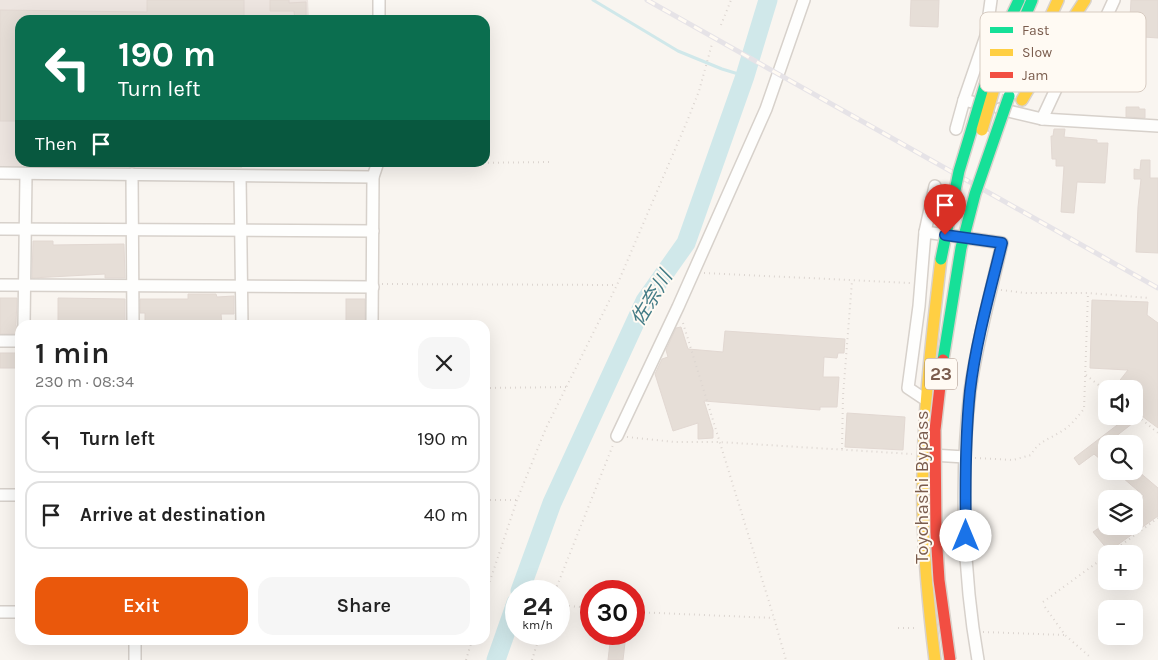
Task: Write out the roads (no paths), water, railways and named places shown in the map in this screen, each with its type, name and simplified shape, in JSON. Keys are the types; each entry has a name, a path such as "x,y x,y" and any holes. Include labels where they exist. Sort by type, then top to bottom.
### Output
{"main road":[{"path":"1013,12 1019,0"},
{"path":"1026,12 1032,0"},
{"name":"Toyohashi Bypass","path":"1044,12 1048,0"},
{"name":"Toyohashi Bypass","path":"1052,12 1058,0"},
{"path":"1077,12 1085,0"},
{"path":"935,660 926,580 924,511 926,400 941,259 957,173 970,128 987,92"},
{"path":"961,248 988,92"},
{"name":"Toyohashi Bypass","path":"957,660 946,581 942,535 944,428 952,340 966,255 990,166 1014,92"},
{"name":"Toyohashi Bypass","path":"950,660 944,629 936,532 935,430 946,336 961,248 975,194 1014,92"}],"street":[{"path":"379,15 380,0"},
{"path":"617,436 678,307 766,109 804,0"},
{"path":"1108,12 1114,0"},
{"path":"956,129 980,53"},
{"path":"1042,119 1055,92"},
{"path":"964,100 1042,119 1158,126"},
{"path":"372,320 373,177 377,167"},
{"path":"0,173 373,177"},
{"path":"24,320 26,174"},
{"path":"132,174 133,320"},
{"path":"240,176 242,320"},
{"path":"926,400 908,388 926,232 934,186"},
{"path":"0,229 373,231"},
{"path":"926,232 1002,243 980,335 970,391 965,457 966,536 970,604 978,660"},
{"path":"0,285 373,286"},
{"path":"0,341 15,341"},
{"path":"925,455 965,457"},
{"path":"0,496 15,495"},
{"path":"0,612 15,612"},
{"path":"135,645 135,660"}],"waterway":[{"path":"593,0 678,51 745,76"},
{"name":"佐奈川","path":"524,580 552,503 645,301 686,243 745,76 768,0"},
{"name":"佐奈川","path":"496,660 505,634"}],"railway":[{"path":"647,0 1158,288"}]}
